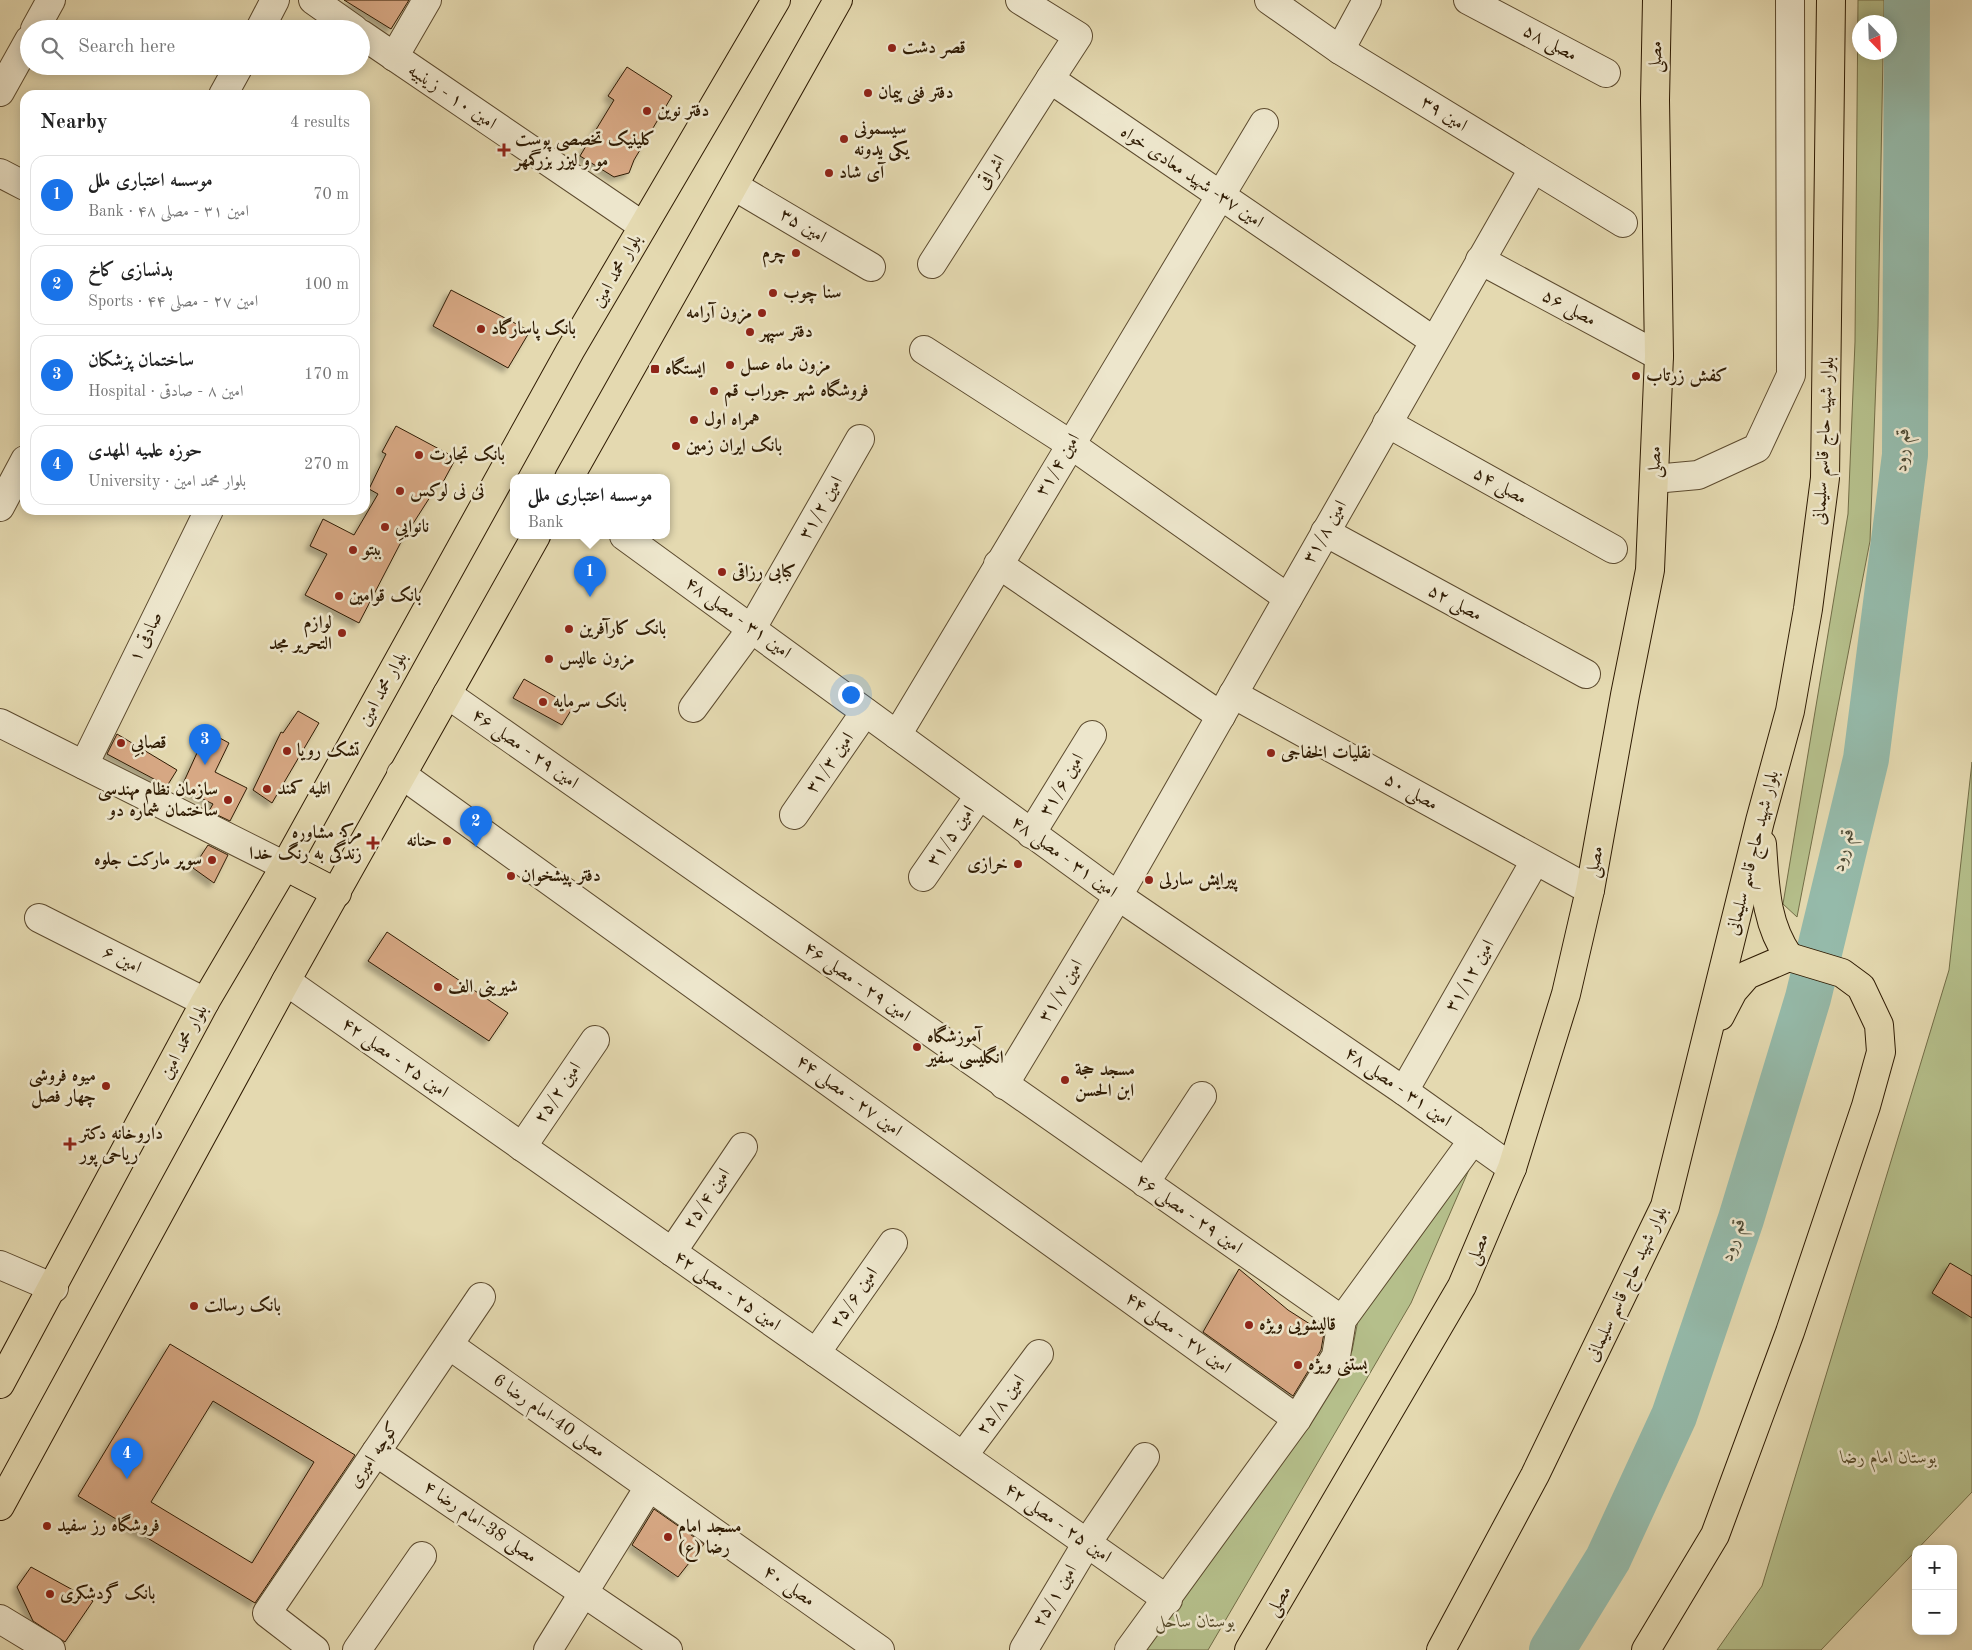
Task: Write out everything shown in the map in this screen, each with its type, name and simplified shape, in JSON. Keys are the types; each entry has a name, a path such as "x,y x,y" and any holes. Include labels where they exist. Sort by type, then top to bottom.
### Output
{"main road":[{"name":"بلوار محمد امین","path":"0,1384 54,1288 205,1002 285,866 570,351 776,0"},
{"path":"571,474 838,0"},
{"name":"مصلی","path":"1249,1650 1462,1286 1512,1168 1566,994 1590,890 1625,695 1650,570 1659,356 1655,100 1657,0"},
{"name":"بلوار شهید حاج قاسم سلیمانی","path":"1441,1650 1535,1475 1665,1206 1760,821 1790,711 1808,609 1826,478 1831,0"},
{"path":"0,1506 286,981 534,539"},
{"path":"1760,821 1766,902 1777,940 1789,958"},
{"path":"285,866 336,893"},
{"path":"1646,1650 1716,1535 1790,1332 1866,1106 1880,1052 1879,1025 1861,987 1842,973 1789,958 1766,966 1742,981 1733,991 1703,1049"}],"street":[{"path":"40,20 51,0"},
{"path":"265,20 276,0"},
{"path":"314,0 342,20"},
{"path":"394,57 427,0"},
{"path":"1020,0 1078,36 1050,79"},
{"name":"امین ۳۹","path":"1269,0 1340,50 1623,223"},
{"path":"1340,50 1367,0"},
{"name":"مصلی ۵۸","path":"1468,0 1606,72"},
{"path":"1654,479 1698,475 1757,448 1791,375 1790,0"},
{"name":"امین ۱۰ - زینبیه","path":"370,40 643,226"},
{"path":"0,92 20,56"},
{"path":"226,90 234,75"},
{"name":"امین ۳۷- شهید معادی خواه","path":"1050,79 1434,341"},
{"name":"اشراقی","path":"932,264 1050,79"},
{"name":"امین ۳۱/۴","path":"896,735 1264,123"},
{"name":"امین ۳۱/۸","path":"1118,896 1324,532 1533,169"},
{"path":"0,173 20,183"},
{"name":"امین ۳۵","path":"734,186 871,267"},
{"name":"مصلی ۵۶","path":"1480,260 1659,356"},
{"path":"924,350 1070,444 1288,598"},
{"name":"مصلی ۵۴","path":"1387,424 1613,549"},
{"name":"امین ۳۱/۲","path":"693,708 752,628 860,439"},
{"path":"0,507 20,469"},
{"name":"صادقی ۱","path":"84,765 207,515"},
{"name":"مصلی ۵۲","path":"1324,532 1586,674"},
{"name":"امین ۳۱ - مصلی ۴۸","path":"628,539 1118,896 1404,1090 1512,1168"},
{"name":"مصلی ۵۰","path":"998,564 1227,705 1590,890"},
{"name":"امین ۲۹ - مصلی ۴۶","path":"447,694 1342,1320"},
{"name":"امین ۳۱/۳","path":"794,815 865,712"},
{"path":"0,722 285,866"},
{"name":"امین ۳۱/۶","path":"1032,834 1092,735"},
{"name":"امین ۲۷ - مصلی ۴۴","path":"401,774 1297,1419"},
{"name":"امین ۳۱/۵","path":"923,877 979,796"},
{"name":"امین ۳۱/۱۲","path":"1404,1090 1535,861"},
{"name":"امین ۳۱/۷","path":"1004,1085 1118,896"},
{"name":"امین ۶","path":"39,918 205,1002"},
{"name":"امین ۲۵ - مصلی ۴۲","path":"286,981 1168,1600"},
{"name":"امین ۲۵/۲","path":"522,1147 595,1040"},
{"path":"1145,1183 1202,1096"},
{"path":"1129,1650 1168,1600 1297,1419 1336,1356 1342,1320 1473,1140"},
{"name":"امین ۲۵/۴","path":"672,1252 742,1147"},
{"name":"امین ۲۵/۶","path":"816,1353 893,1243"},
{"path":"0,1265 54,1288"},
{"name":"کوچه امیری","path":"315,1650 267,1613 481,1298"},
{"name":"مصلی 40-امام رضا 6","path":"449,1345 649,1487"},
{"name":"امین ۲۵/۸","path":"963,1456 1039,1354"},
{"name":"مصلی 38-امام رضا ۴","path":"376,1452 668,1650"},
{"name":"امین ۲۵/۱","path":"1024,1649 1086,1543 1145,1457"},
{"path":"548,1650 649,1487"},
{"name":"مصلی ۴۰","path":"649,1487 880,1650"},
{"path":"358,1650 422,1556"},
{"path":"0,1619 51,1650"}],"green space":[{"path":"1858,0 1884,0 1884,15 1858,15"},
{"path":"1857,60 1883,60 1878,326 1870,541 1797,917 1783,904 1848,514 1855,342"},
{"name":"بوستان امام رضا","path":"1972,762 1972,1492 1921,1545 1912,1545 1912,1555 1821,1650 1717,1650 1762,1586 1949,970"},
{"name":"بوستان ساحل","path":"1471,1165 1411,1303 1208,1650 1143,1650 1297,1435 1352,1351 1359,1315"}],"building":[{"path":"344,0 409,0 391,29"},
{"path":"627,67 672,96 634,160 629,173 614,177 580,156 614,100 608,96"},
{"name":"بانک پاسارگاد","path":"451,290 530,331 508,368 433,326"},
{"path":"396,426 456,458 442,484 439,483 400,544 359,623 305,595 327,554 310,546 323,519 354,535 366,515 370,515 370,508 378,494 370,490 370,487 386,454 382,452"},
{"name":"بانک سرمایه","path":"524,679 573,707 562,725 513,698"},
{"path":"298,711 319,723 272,803 253,790 281,732 283,733"},
{"path":"207,731 229,743 215,772 247,788 230,821 209,811 213,804 181,788"},
{"path":"117,734 177,770 167,786 107,754"},
{"name":"سوپر مارکت جلوه","path":"208,845 228,855 214,883 193,868"},
{"name":"شیرینی الف","path":"387,932 508,1013 489,1041 368,961"},
{"path":"1950,1263 1972,1276 1972,1318 1932,1293"},
{"name":"قالیشویی ویژه","path":"1239,1269 1288,1310 1324,1333 1321,1350 1293,1396 1203,1332"},
{"path":"170,1344 355,1455 255,1603 78,1496","holes":["213,1401 314,1462 252,1563 151,1502"]},
{"name":"مسجد امام رضا (ع)","path":"654,1509 704,1544 678,1577 632,1545"},
{"name":"بانک گردشکری","path":"31,1567 93,1601 65,1642 33,1621 17,1587"}],"waterway":[{"name":"قم رود","path":"1552,1650 1608,1559 1674,1416 1741,1219 1808,998 1866,759 1905,455 1907,0"}],"place":[{"name":"قصر دشت","path":"892,48"},
{"name":"دفتر فنی پیمان","path":"868,93"},
{"name":"دفتر نوین","path":"647,111"},
{"name":"سیسمونی یکی یدونه","path":"844,139"},
{"name":"کلینیک تخصصی پوست مو و لیزر بزرگمهر","path":"504,150"},
{"name":"آی شاد","path":"829,173"},
{"name":"چرم","path":"796,253"},
{"name":"سنا چوب","path":"773,293"},
{"name":"مزون آرامه","path":"762,313"},
{"name":"بانک پاسارگاد","path":"481,329"},
{"name":"دفتر سپهر","path":"750,332"},
{"name":"مزون ماه عسل","path":"730,365"},
{"name":"ایستگاه","path":"655,369"},
{"name":"کفش زرتاب","path":"1636,376"},
{"name":"فروشگاه شهر جوراب قم","path":"714,391"},
{"name":"همراه اول","path":"694,420"},
{"name":"بانک ایران زمین","path":"676,446"},
{"name":"بانک تجارت","path":"419,455"},
{"name":"نی نی لوکس","path":"400,491"},
{"name":"نانواییِ","path":"385,527"},
{"name":"ببتو","path":"353,550"},
{"name":"کبابی رزاقی","path":"722,572"},
{"name":"بانک قوامین","path":"339,596"},
{"name":"موسسه اعتباری ملل","path":"590,597"},
{"name":"بانک کارآفرین","path":"569,629"},
{"name":"لوازم التحریر مجد","path":"342,633"},
{"name":"مزون عالیس","path":"549,659"},
{"name":"بانک سرمایه","path":"543,702"},
{"name":"قصابیِ","path":"121,743"},
{"name":"تشک رویا","path":"287,751"},
{"name":"نقلیات الخفاجی","path":"1271,753"},
{"name":"ساختمان پزشکان","path":"205,765"},
{"name":"اتلیه کمند","path":"267,789"},
{"name":"سازمان نظام مهندسی ساختمان شماره دو","path":"228,800"},
{"name":"حنانه","path":"447,841"},
{"name":"مرکز مشاوره زندگی به رنگ خدا","path":"373,843"},
{"name":"بدنسازی کاخ","path":"476,847"},
{"name":"سوپر مارکت جلوه","path":"212,860"},
{"name":"خرازی","path":"1018,864"},
{"name":"دفتر پیشخوان","path":"511,876"},
{"name":"پیرایش سارلی","path":"1149,880"},
{"name":"شیرینی الف","path":"438,987"},
{"name":"آموزشگاه انگلیسی سفیر","path":"917,1047"},
{"name":"مسجد حجة ابن الحسن","path":"1065,1080"},
{"name":"میوه فروشی چهار فصل","path":"106,1086"},
{"name":"داروخانه دکتر ریاحی پور","path":"70,1144"},
{"name":"بانک رسالت","path":"194,1306"},
{"name":"قالیشویی ویژه","path":"1249,1325"},
{"name":"بستنی ویژه","path":"1298,1365"},
{"name":"حوزه علمیه المهدی","path":"127,1479"},
{"name":"فروشگاه رز سفید","path":"47,1526"},
{"name":"مسجد امام رضا (ع)","path":"668,1537"},
{"name":"بانک گردشکری","path":"50,1594"}]}
